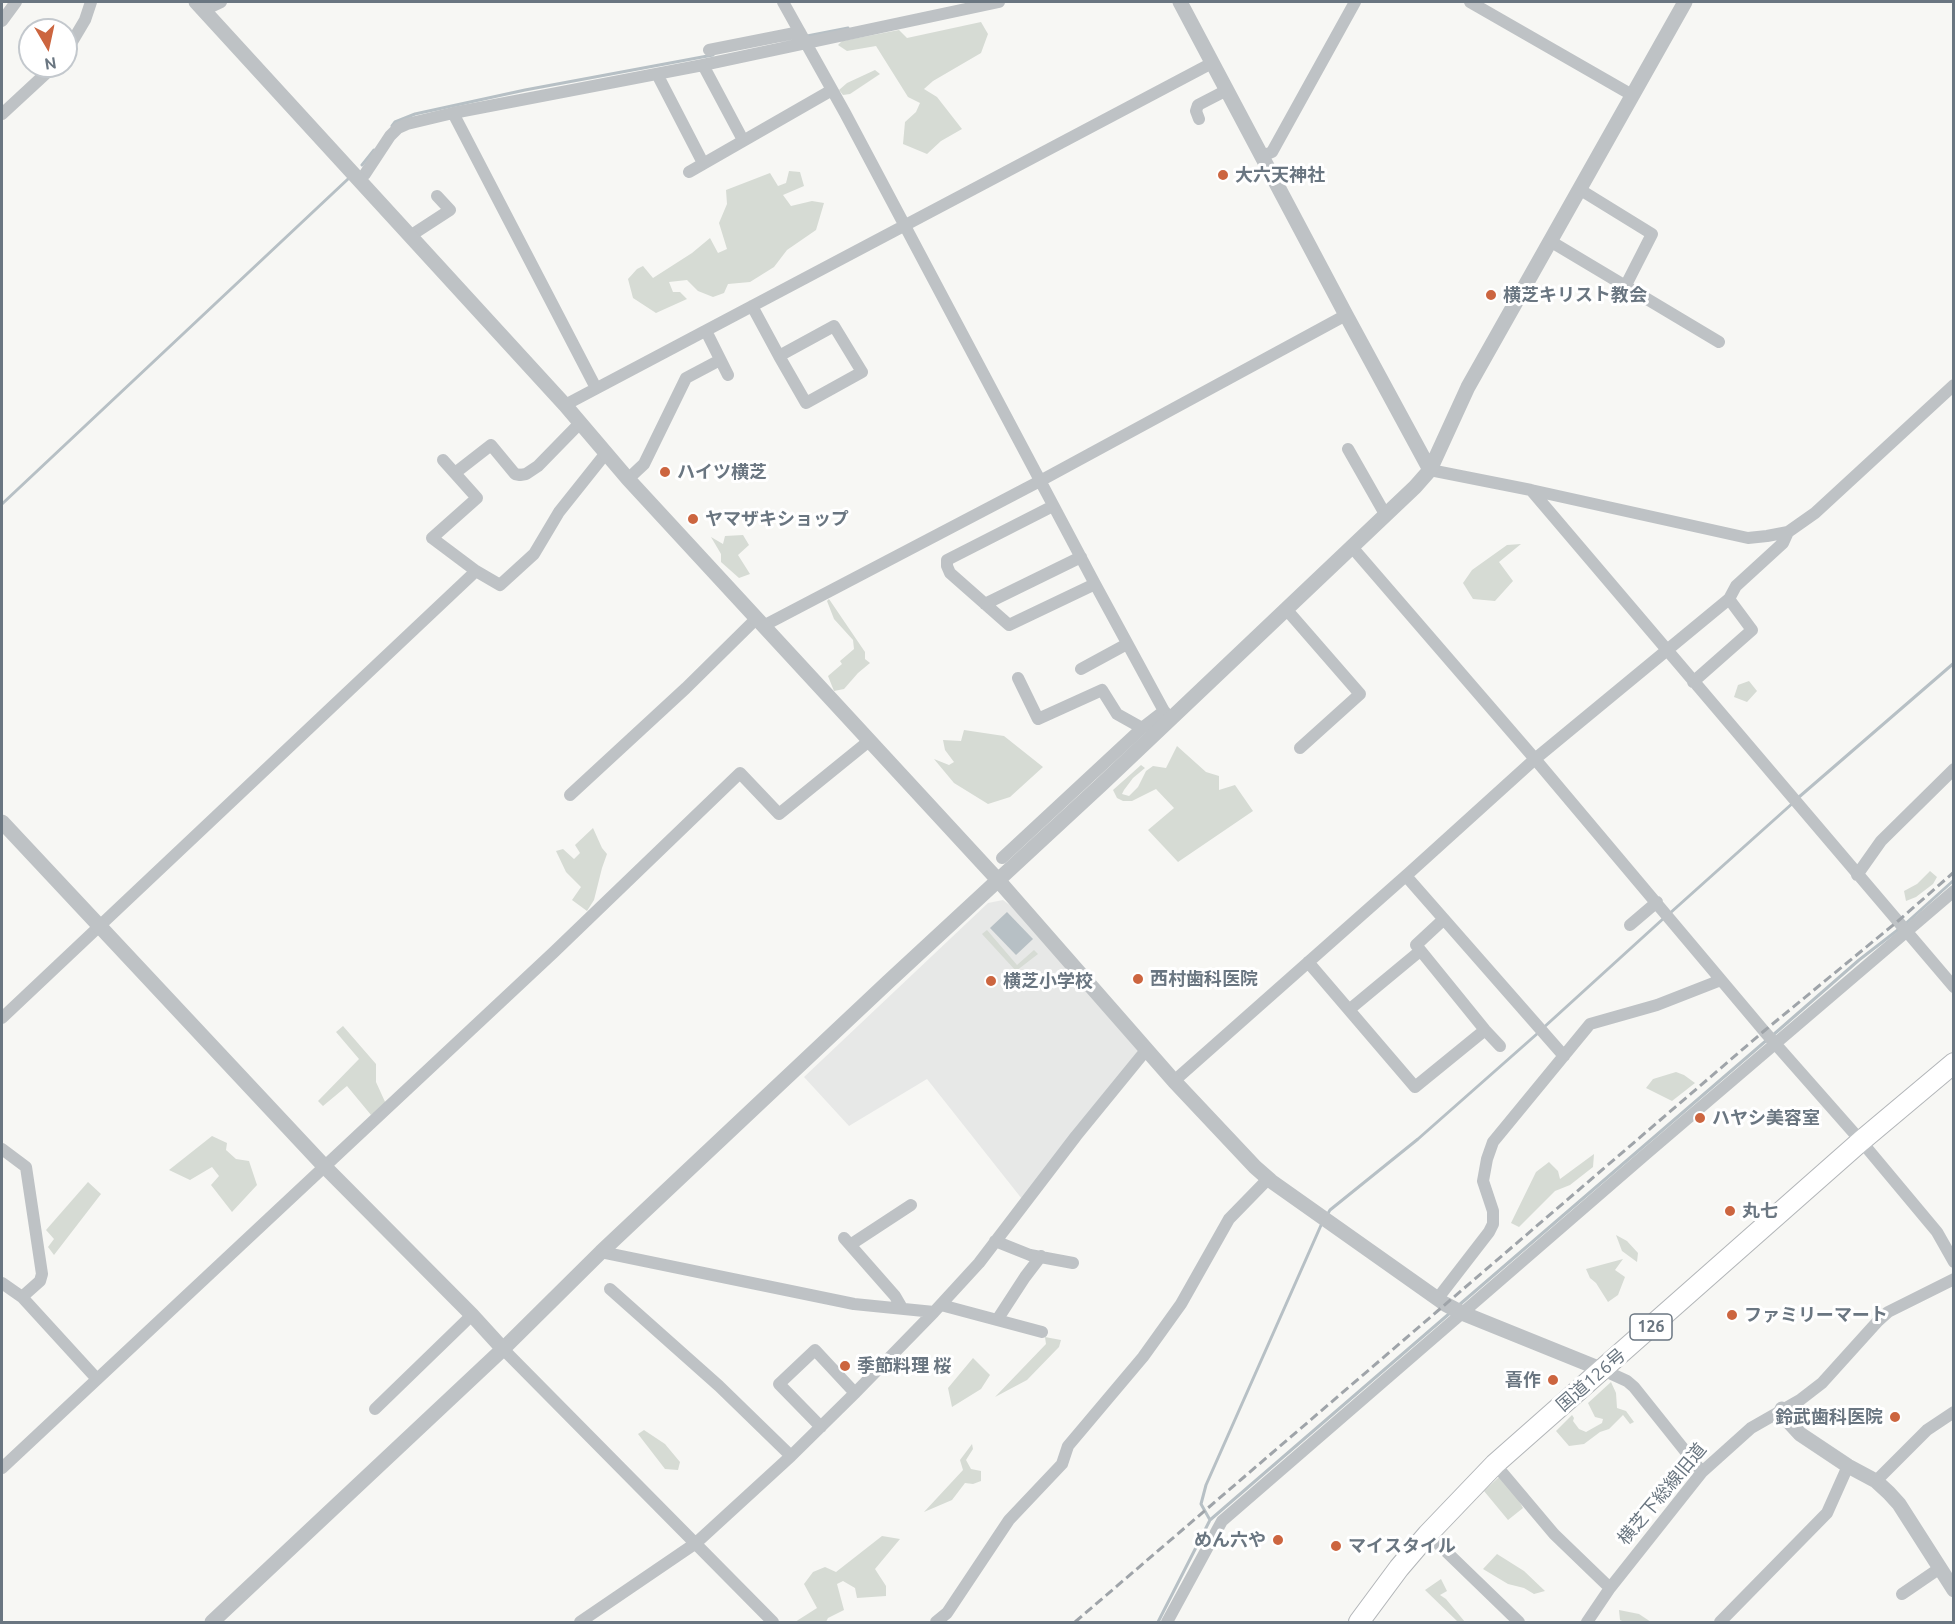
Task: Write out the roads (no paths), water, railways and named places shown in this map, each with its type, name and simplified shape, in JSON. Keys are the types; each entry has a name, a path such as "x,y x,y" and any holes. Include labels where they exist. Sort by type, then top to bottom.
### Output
{"highway":[{"name":"国道126号","path":"1359,1623 1399,1568 1428,1534 1495,1464 1953,1063"}],"street":[{"path":"2,21 16,2"},
{"path":"78,32 91,2"},
{"path":"200,6 221,2"},
{"path":"783,2 1127,644 1167,714"},
{"path":"709,50 803,37 999,2"},
{"path":"1180,2 1430,470"},
{"path":"1262,156 1272,152 1354,2"},
{"path":"1470,2 1632,94"},
{"path":"212,1623 503,1349 601,1252 1102,784 1167,714 1286,609 1415,487 1430,470 1468,387 1685,2"},
{"path":"200,6 565,405 628,479 998,880 1174,1081 1268,1179 1452,1307 1627,1381 1702,1472"},
{"path":"358,180 365,174 390,136 398,128 407,124 703,65 803,37"},
{"path":"565,405 1212,63"},
{"path":"703,65 743,140"},
{"path":"657,74 703,164"},
{"path":"2,114 41,78"},
{"path":"689,172 832,90"},
{"path":"1199,119 1196,111 1198,105 1227,90"},
{"path":"453,113 596,388"},
{"path":"1579,189 1652,234 1626,285"},
{"path":"410,236 450,210 438,196"},
{"path":"1550,241 1719,342"},
{"path":"752,306 779,356 806,404 862,372 834,326 779,356"},
{"path":"570,795 761,622 1040,481 1346,315"},
{"path":"706,331 728,375"},
{"path":"628,479 644,464 686,378 720,360"},
{"path":"1430,470 1748,538 1767,536 1788,532 1815,513 1953,385"},
{"path":"455,473 491,445 515,474 526,474 538,466 580,423"},
{"path":"1348,448 1385,514"},
{"path":"443,460 477,498 432,538 476,571 500,585 534,554 559,512 606,453"},
{"path":"1531,490 1953,987"},
{"path":"1053,506 947,560 950,573 1009,625 1095,584"},
{"path":"1174,1081 1535,759 1729,599 1736,586 1783,543 1788,532"},
{"path":"1351,546 1937,1232 1953,1262"},
{"path":"985,604 1081,556"},
{"path":"2,1018 476,571"},
{"path":"1693,682 1752,630 1729,599"},
{"path":"1286,609 1360,694 1300,748"},
{"path":"1082,669 1127,644"},
{"path":"1018,678 1038,719 1102,690 1118,714 1142,728"},
{"path":"1002,858 1142,728 1167,714"},
{"path":"2,1468 554,952 740,773 779,814 869,741"},
{"path":"1857,875 1881,841 1953,769"},
{"path":"2,822 325,1167 773,1623"},
{"path":"1406,876 1564,1056"},
{"path":"1167,1623 1222,1521 1452,1307 1775,1043 1904,928 1953,891"},
{"path":"1630,925 1657,902"},
{"path":"1444,919 1416,945 1500,1046"},
{"path":"1350,1009 1420,951"},
{"path":"1308,962 1415,1087 1485,1030"},
{"path":"1452,1307 1493,1224 1493,1211 1483,1181 1493,1142 1590,1024 1657,1005 1721,980"},
{"path":"580,1623 696,1544 792,1456 855,1393 979,1263 1076,1136 1148,1049"},
{"path":"2,1149 26,1167 42,1274 40,1281 22,1298"},
{"path":"936,1623 947,1613 1010,1520 1062,1464 1068,1446 1143,1357 1181,1304 1229,1219 1268,1179"},
{"path":"902,1308 895,1296 847,1242 911,1205"},
{"path":"995,1241 1030,1256 1073,1263"},
{"path":"601,1252 854,1304 937,1308 1042,1332"},
{"path":"997,1320 1041,1256"},
{"name":"横芝下総線旧道","path":"1587,1623 1610,1588 1702,1472 1751,1428 1800,1400 1822,1383 1888,1312 1953,1279"},
{"path":"2,1283 22,1298 97,1379"},
{"path":"610,1289 719,1386 792,1456"},
{"path":"375,1408 472,1315"},
{"path":"821,1427 779,1384 815,1350 855,1393"},
{"path":"1782,1409 1788,1421 1800,1434 1848,1466 1876,1481 1899,1504 1953,1590"},
{"path":"1876,1481 1927,1430 1953,1412"},
{"path":"1495,1464 1554,1534 1610,1588"},
{"path":"1720,1623 1827,1513 1848,1466"},
{"path":"1428,1534 1519,1623"},
{"path":"1902,1594 1940,1568"}],"waterway":[{"path":"807,36 848,28"},
{"path":"392,126 395,122 415,114 525,90 713,55"},
{"path":"362,165 374,150"},
{"path":"2,504 348,179"},
{"path":"1799,797 1954,663"},
{"path":"1669,914 1794,802"},
{"path":"1904,925 1954,880"},
{"path":"1542,1029 1664,918"},
{"path":"1773,1035 1859,960 1899,929"},
{"path":"1327,1215 1330,1210 1418,1139 1538,1033"},
{"path":"1459,1305 1768,1039"},
{"path":"1210,1520 1201,1504 1206,1485 1322,1223"},
{"path":"1158,1622 1210,1520 1450,1313"}],"railway":[{"path":"1075,1622 1764,1031 1954,872"}],"place":[{"name":"大六天神社","path":"1223,175"},
{"name":"横芝キリスト教会","path":"1491,295"},
{"name":"ハイツ横芝","path":"665,472"},
{"name":"ヤマザキショップ","path":"693,519"},
{"name":"西村歯科医院","path":"1138,979"},
{"name":"横芝小学校","path":"991,981"},
{"name":"ハヤシ美容室","path":"1700,1118"},
{"name":"丸七","path":"1730,1211"},
{"name":"ファミリーマート","path":"1732,1315"},
{"name":"季節料理 桜","path":"845,1366"},
{"name":"喜作","path":"1553,1380"},
{"name":"鈴武歯科医院","path":"1895,1417"},
{"name":"めん六や","path":"1278,1540"},
{"name":"マイスタイル","path":"1336,1546"}]}
